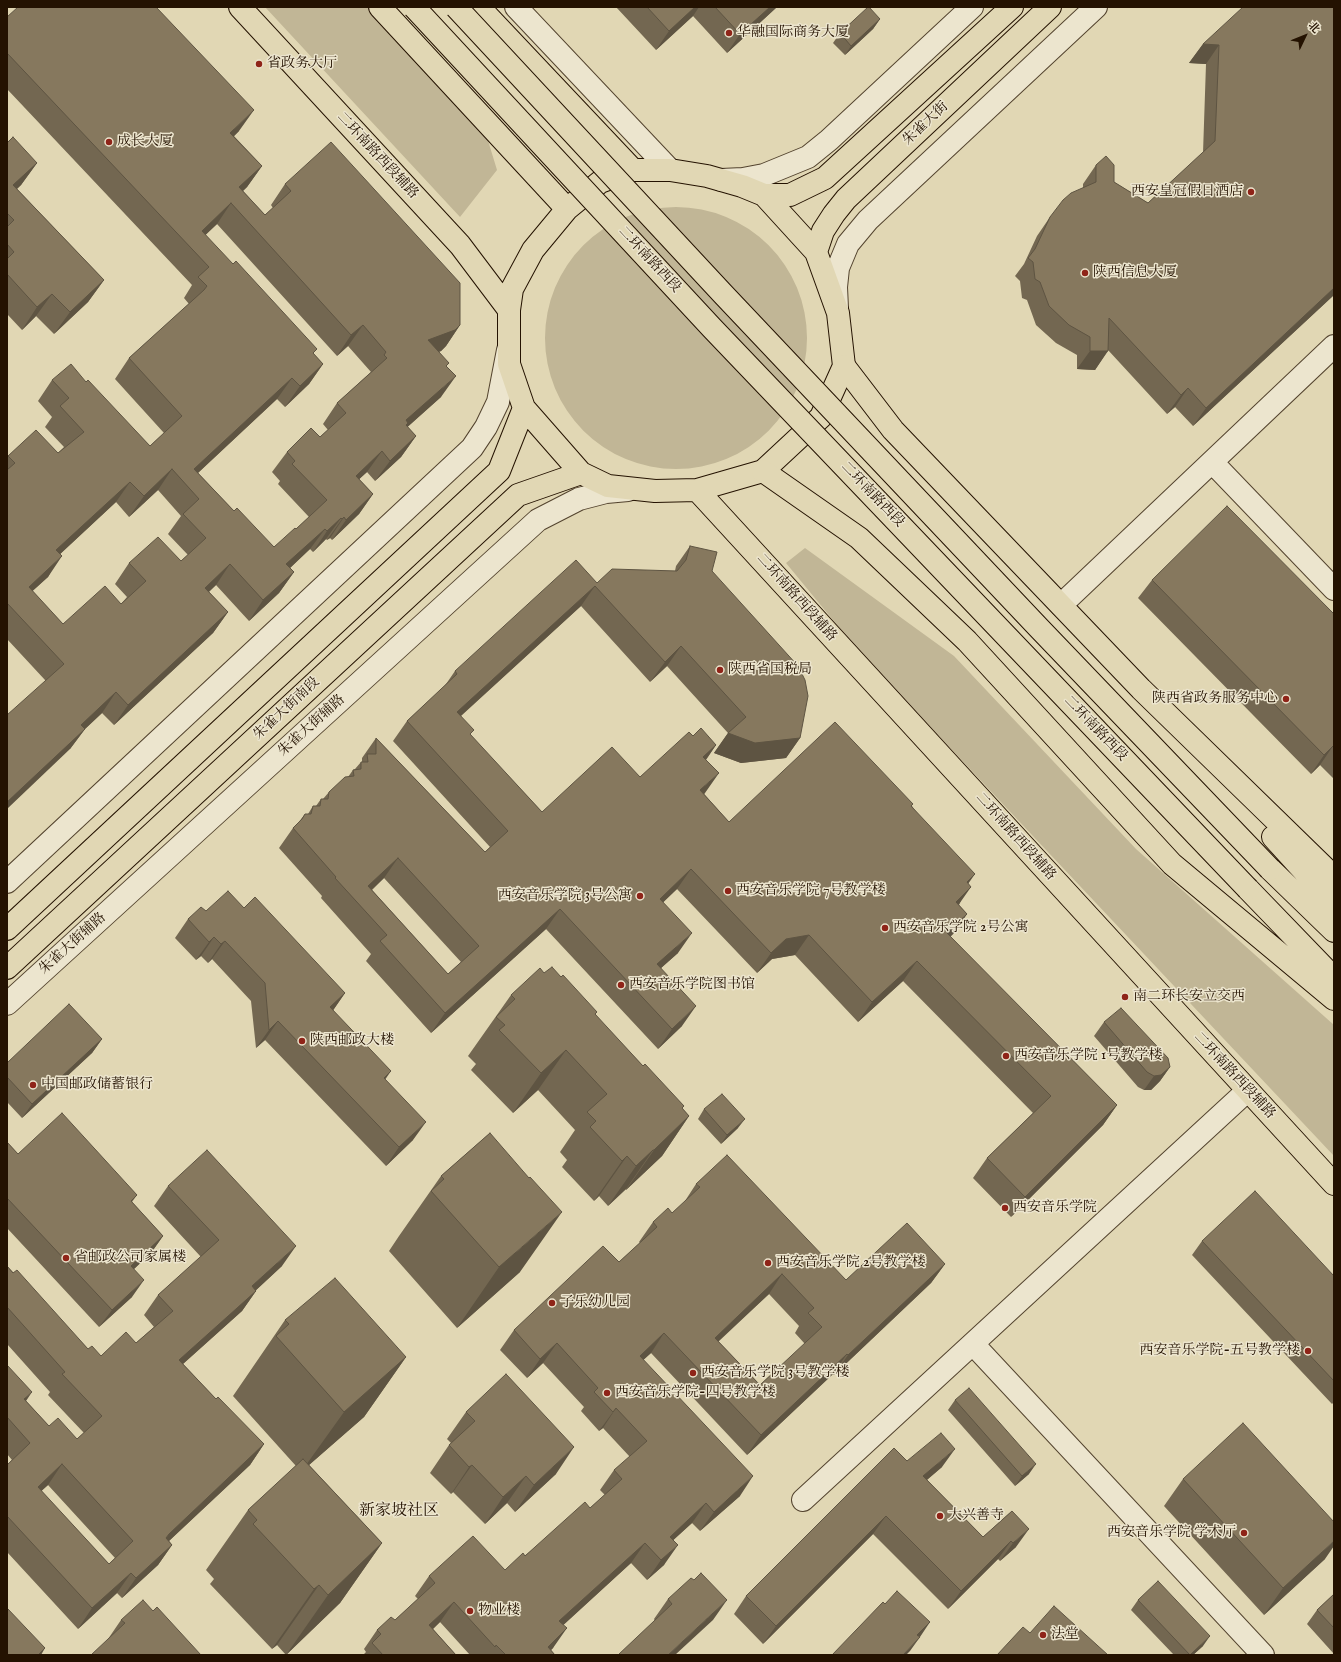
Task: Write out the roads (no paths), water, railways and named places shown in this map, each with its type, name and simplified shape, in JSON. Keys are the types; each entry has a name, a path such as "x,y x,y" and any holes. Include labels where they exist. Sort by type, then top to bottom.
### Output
{"main road":[{"name":"二环南路西段辅路","path":"240,7 460,245 509,310"},
{"path":"380,7 567,209"},
{"name":"二环南路西段","path":"414,7 712,328 1334,978"},
{"path":"456,7 723,294 1038,626 1270,868 1334,931"},
{"path":"479,7 633,170"},
{"name":"朱雀大街","path":"764,195 790,195 825,178 1012,7"},
{"name":"朱雀大街","path":"816,252 823,232 834,214 846,199 1050,7"},
{"path":"633,170 670,170 707,176 742,186 764,195 816,252 838,313 844,366 821,417 763,471 697,490 655,491 608,486 581,473 524,408 509,364 509,310 512,289 533,250 567,209 600,182 633,170"},
{"path":"844,366 893,430 1140,689 1334,904"},
{"path":"7,928 498,471 524,408"},
{"path":"763,471 859,538 967,641 1172,864 1334,999"},
{"name":"朱雀大街南段","path":"7,968 518,495 581,473"},
{"name":"二环南路西段辅路","path":"697,490 1334,1184"},
{"path":"1140,689 1334,877"}],"street":[{"path":"516,7 670,170"},
{"path":"721,180 743,179 764,175 808,157 829,140 972,7"},
{"path":"838,313 836,287 838,268 848,244 868,220 1096,7"},
{"path":"7,882 472,448 486,427 498,402 509,343"},
{"path":"1061,605 1334,346"},
{"path":"1212,462 1334,589"},
{"name":"朱雀大街辅路","path":"7,1004 538,520 580,499 606,492 639,489"},
{"path":"803,1500 1248,1091"},
{"path":"973,1344 1262,1655"}],"place":[{"name":"华融国际商务大厦","path":"729,33"},
{"name":"省政务大厅","path":"259,64"},
{"name":"成长大厦","path":"109,142"},
{"name":"西安皇冠假日酒店","path":"1251,192"},
{"name":"陕西信息大厦","path":"1085,273"},
{"name":"陕西省国税局","path":"720,670"},
{"name":"陕西省政务服务中心","path":"1286,699"},
{"name":"西安音乐学院 7号教学楼","path":"728,891"},
{"name":"西安音乐学院 3号公寓","path":"640,896"},
{"name":"西安音乐学院 2号公寓","path":"885,928"},
{"name":"西安音乐学院图书馆","path":"621,985"},
{"name":"南二环长安立交西","path":"1125,997"},
{"name":"陕西邮政大楼","path":"302,1041"},
{"name":"西安音乐学院 1号教学楼","path":"1006,1056"},
{"name":"中国邮政储蓄银行","path":"33,1085"},
{"name":"西安音乐学院","path":"1005,1208"},
{"name":"省邮政公司家属楼","path":"66,1258"},
{"name":"西安音乐学院 2号教学楼","path":"768,1263"},
{"name":"子乐幼儿园","path":"552,1303"},
{"name":"西安音乐学院-五号教学楼","path":"1308,1351"},
{"name":"西安音乐学院 3号教学楼","path":"693,1373"},
{"name":"西安音乐学院-四号教学楼","path":"607,1393"},
{"name":"大兴善寺","path":"940,1516"},
{"name":"西安音乐学院 学术厅","path":"1244,1533"},
{"name":"物业楼","path":"470,1611"},
{"name":"法堂","path":"1043,1635"}],"district":[{"name":"新家坡社区","path":"399,1512"}]}
